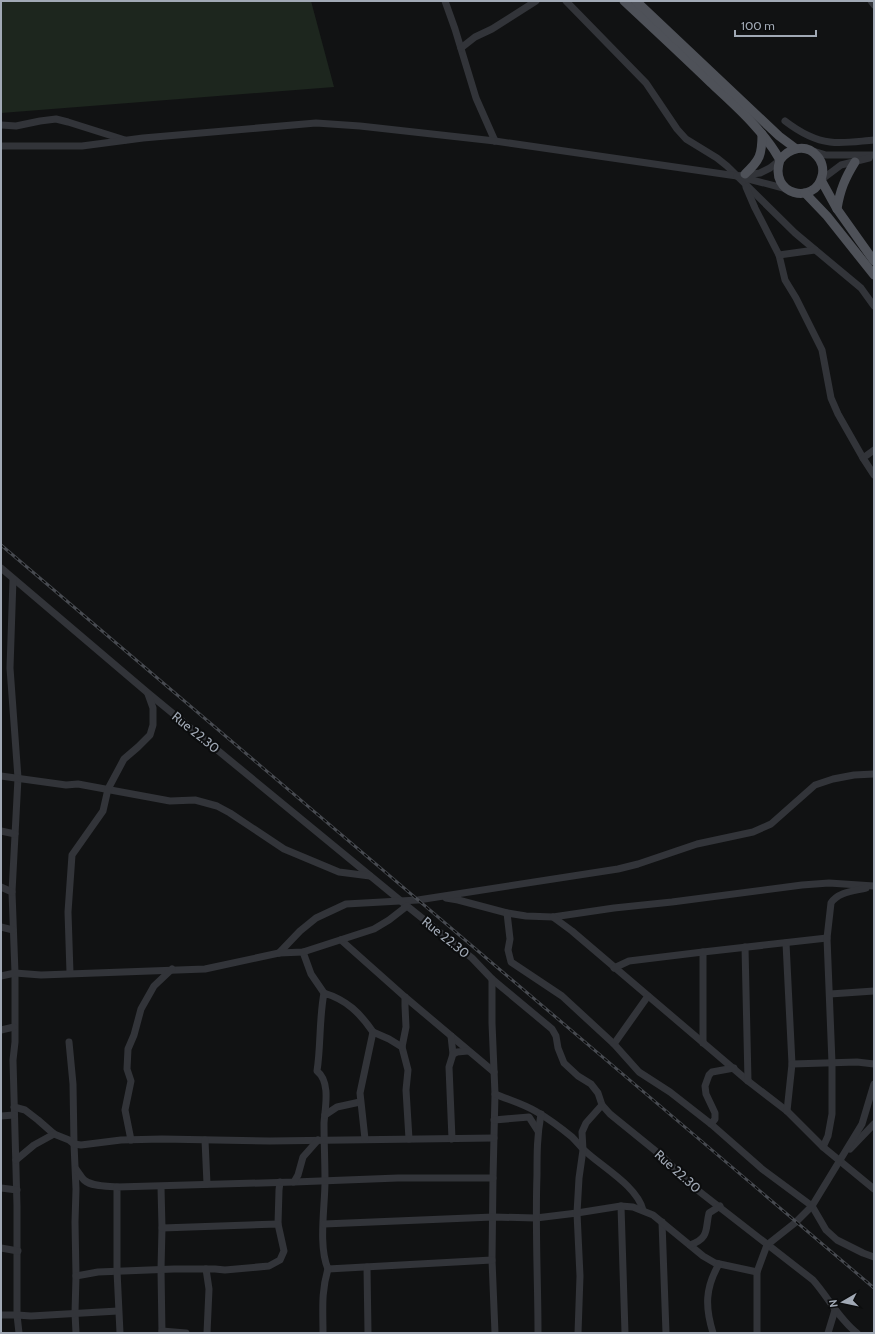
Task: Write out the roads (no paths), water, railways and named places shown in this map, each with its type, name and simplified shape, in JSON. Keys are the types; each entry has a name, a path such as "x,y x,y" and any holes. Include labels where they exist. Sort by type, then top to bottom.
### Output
{"main road":[{"path":"624,1 735,105 762,134 774,149 780,160"},
{"path":"636,1 779,136 795,148"},
{"path":"741,175 757,163 762,148 762,134"},
{"path":"795,148 811,151 816,155 822,166 821,180 817,186 805,193 798,193 788,190 780,182 778,175 780,160 789,150 795,148"},
{"path":"837,209 840,192 845,178 855,162"},
{"path":"821,180 837,209 874,261"},
{"path":"805,193 827,216 874,275"}],"street":[{"path":"445,1 456,29 476,98 494,141"},
{"path":"461,48 475,37 492,29 536,1"},
{"path":"566,1 646,83 677,129 686,139 741,175 754,208 779,256 785,280 796,298 822,350 831,398 838,414 874,475"},
{"path":"871,1 874,5"},
{"path":"1,125 16,126 56,119 128,140"},
{"path":"785,121 796,130 810,137 830,142 874,140"},
{"path":"1,146 82,146 128,140 316,122 494,141 741,175 788,190"},
{"path":"811,151 826,155 874,156"},
{"path":"821,180 841,165 874,156"},
{"path":"741,175 764,172 780,160"},
{"path":"745,185 795,233 862,288 874,306"},
{"path":"779,256 815,250"},
{"path":"863,458 874,450"},
{"name":"Rue 22.30","path":"1,568 148,693 472,958 492,979 552,1029 556,1036 558,1048 564,1063 578,1076 590,1084 598,1093 602,1105 610,1114 663,1157 691,1185 720,1206 767,1245 813,1280 835,1310 857,1333"},
{"path":"13,579 10,668 18,778 12,892 15,973 14,1115 18,1251 17,1315 19,1333"},
{"path":"70,973 68,912 72,855 103,811 108,789 124,759 150,735 153,725 154,708 148,693"},
{"path":"279,953 300,931 316,918 346,904 404,903 618,869 638,864 697,844 753,832 770,824 815,786 833,779 854,775 874,774"},
{"path":"1,776 66,785 78,784 170,801 195,800 217,806 230,812 284,849 339,872 371,876"},
{"path":"1,831 16,834"},
{"path":"438,897 458,900 507,913 526,916 553,917 802,885 829,883 874,886"},
{"path":"823,1147 828,1136 832,1114 832,1063 827,938 831,903 842,894 874,886"},
{"path":"1,887 12,892"},
{"path":"1,976 15,973 41,975 172,969 205,969 279,953 303,952 374,929 404,903"},
{"path":"507,913 510,939 508,950 511,962 562,996 614,1044 639,1072 670,1092 711,1124 762,1169 812,1206 826,1230 837,1240 874,1258 874,1250"},
{"path":"553,917 748,1081 787,1111 823,1147 874,1189"},
{"path":"1,927 13,930"},
{"path":"614,968 629,961 827,938"},
{"path":"341,940 405,997 494,1072"},
{"path":"786,943 792,1064 787,1111"},
{"path":"745,947 748,1081"},
{"path":"303,952 311,974 324,993 336,997 351,1006 374,1032 389,1039 402,1048"},
{"path":"703,952 704,1043"},
{"path":"130,1140 125,1110 131,1082 127,1069 128,1050 141,1009 154,986 172,969"},
{"path":"492,979 495,1094 492,1178 492,1260 495,1333"},
{"path":"830,994 874,991"},
{"path":"323,1333 322,1294 328,1269 323,1253 325,1182 321,1140 326,1115 326,1094 321,1074 317,1071 320,1052 321,1007 324,993"},
{"path":"614,1044 648,996"},
{"path":"405,997 404,1006 406,1027 402,1048 408,1070 406,1090 409,1139"},
{"path":"1,1030 14,1027"},
{"path":"365,1139 360,1093 374,1032"},
{"path":"451,1036 453,1054 449,1068 452,1139"},
{"path":"69,1042 73,1084 76,1189 76,1333"},
{"path":"453,1054 468,1050"},
{"path":"792,1064 857,1062 874,1064"},
{"path":"711,1124 715,1119 715,1113 706,1094 705,1086 707,1080 712,1072 734,1068"},
{"path":"757,1333 757,1272 767,1245 796,1222 812,1206 862,1124 874,1084"},
{"path":"495,1094 541,1114 573,1138 583,1150 620,1180 635,1195 643,1210"},
{"path":"326,1115 337,1107 360,1102"},
{"path":"578,1333 580,1276 577,1213 579,1178 583,1150 582,1132 586,1123 602,1105"},
{"path":"14,1107 26,1110 54,1134 69,1140 74,1144 86,1145 130,1140 162,1139 321,1140 494,1138"},
{"path":"538,1333 536,1218 538,1131 541,1114"},
{"path":"1,1116 14,1115"},
{"path":"494,1120 529,1117 538,1131"},
{"path":"839,1161 874,1124"},
{"path":"16,1160 34,1145 54,1134"},
{"path":"205,1140 207,1184"},
{"path":"294,1182 298,1175 303,1157 321,1140"},
{"path":"75,1169 87,1182 96,1185 117,1187 325,1182 398,1178 492,1178"},
{"path":"76,1276 98,1272 160,1269 238,1269 269,1266 274,1264 280,1260 284,1251 278,1224 280,1182"},
{"path":"117,1187 116,1271 120,1333"},
{"path":"161,1187 162,1228 160,1269 162,1332 186,1333"},
{"path":"1,1188 17,1190"},
{"path":"324,1224 493,1216 536,1218 621,1206 633,1207 653,1215 703,1256 719,1264 757,1272"},
{"path":"621,1206 625,1333"},
{"path":"690,1245 699,1242 703,1238 708,1225 709,1213 720,1206"},
{"path":"662,1222 666,1333"},
{"path":"162,1228 278,1224"},
{"path":"1,1248 18,1251"},
{"path":"328,1269 492,1260"},
{"path":"713,1333 708,1319 708,1301 711,1277 719,1264"},
{"path":"367,1267 368,1333"},
{"path":"206,1269 209,1289 207,1333"},
{"path":"828,1333 835,1310"},
{"path":"1,1315 31,1316 118,1311"}],"railway":[{"path":"1,545 874,1288"}]}
